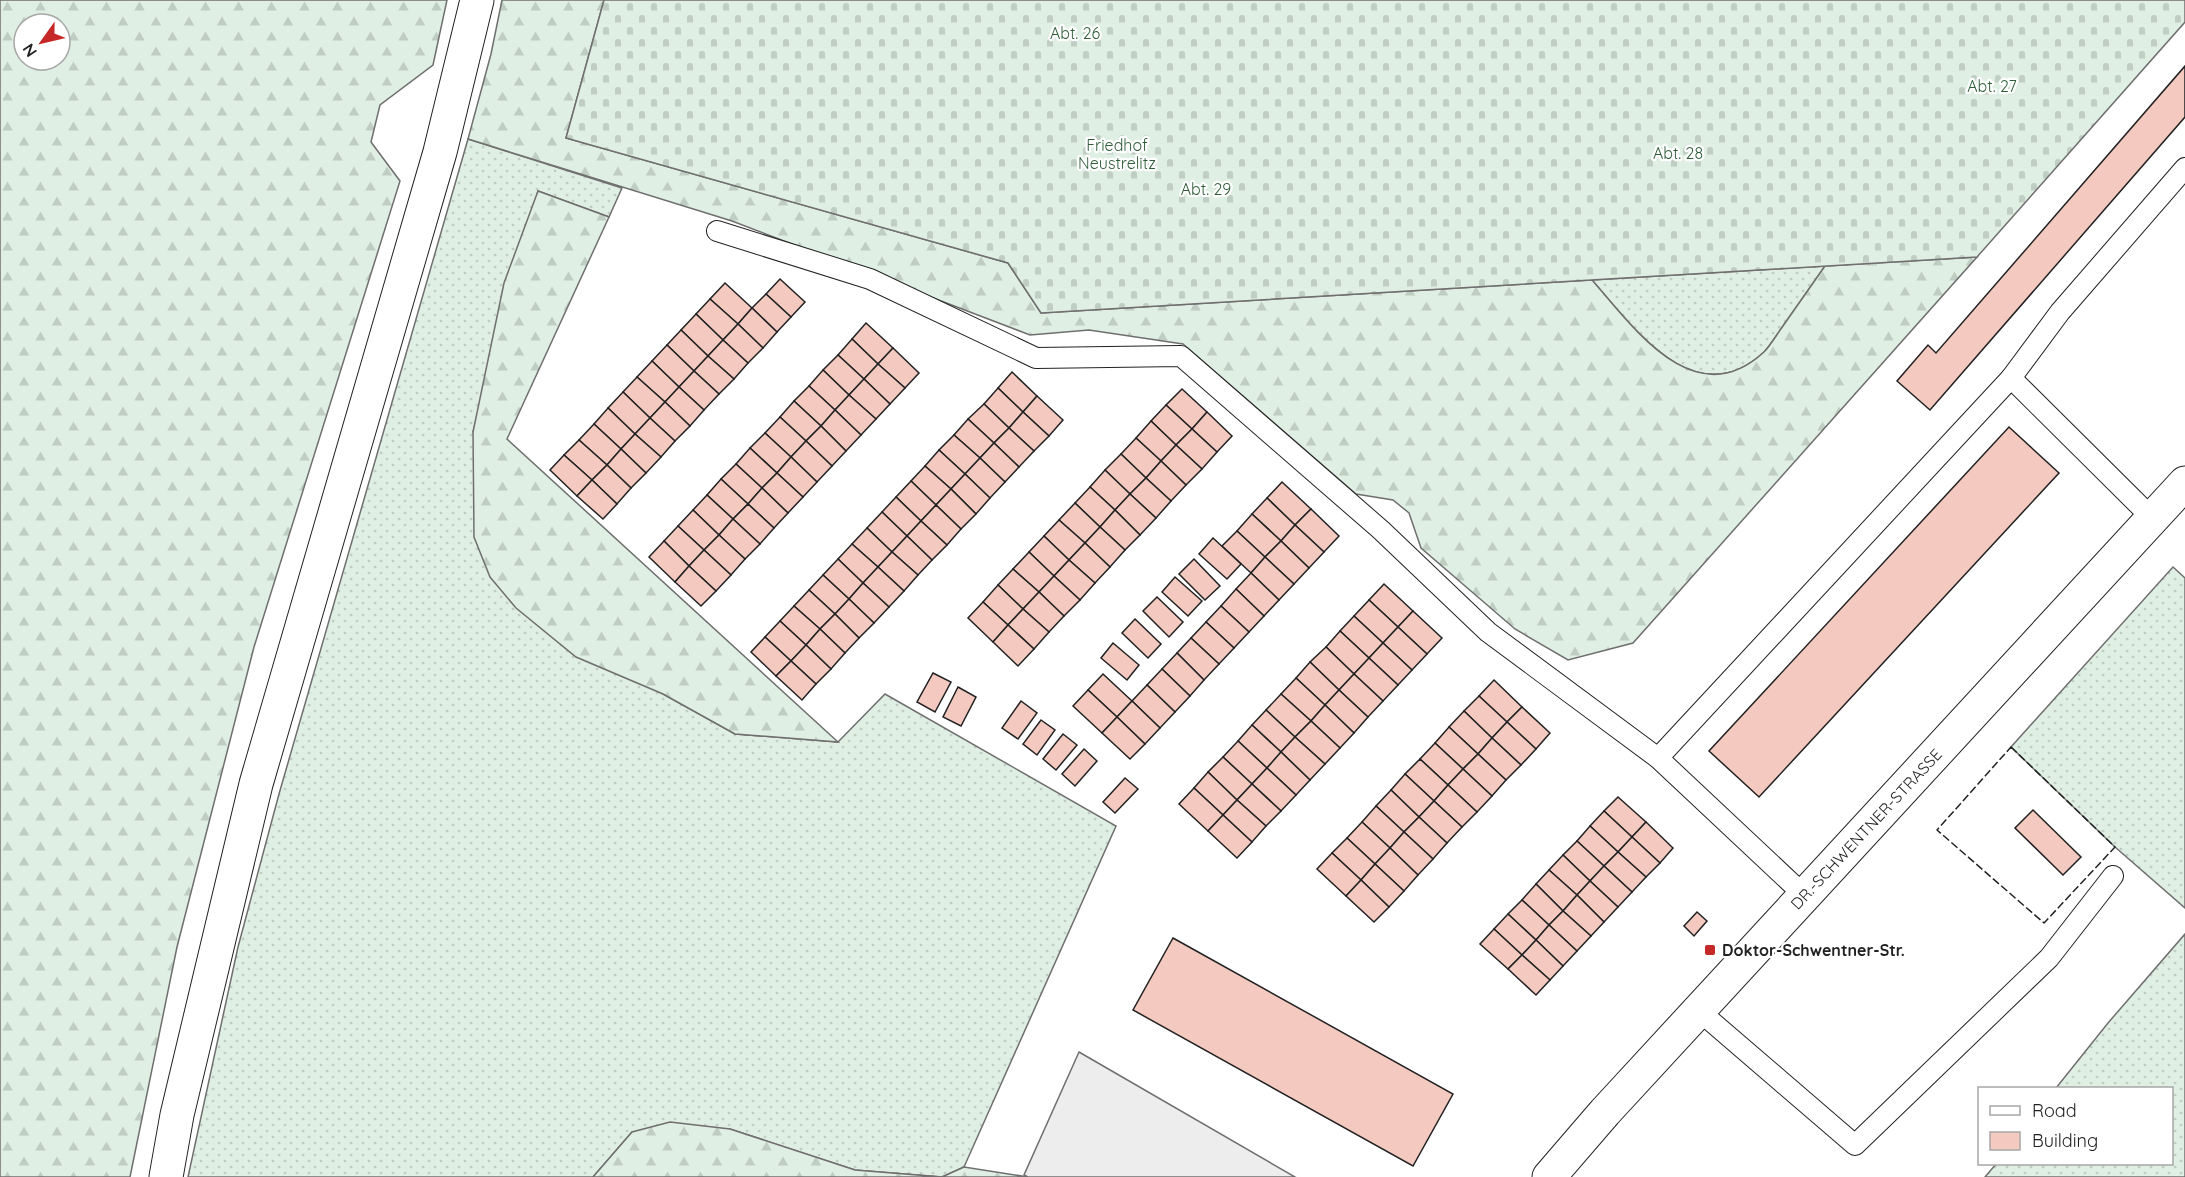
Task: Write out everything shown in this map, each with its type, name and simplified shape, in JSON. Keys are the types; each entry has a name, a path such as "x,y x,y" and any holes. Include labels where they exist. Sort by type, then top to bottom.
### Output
{"main road":[{"path":"166,1177 177,1115 256,784 440,152 477,0"},
{"name":"DR.-SCHWENTNER-STRASSE","path":"1549,1177 1698,1010 2185,483"}],"lane":[{"path":"1658,758 2011,378 2060,312 2185,168"},
{"path":"717,231 870,279 1036,358 1181,356 1381,530 1488,632 1517,656 1658,758 1804,895"},
{"path":"2011,378 2152,518"},
{"path":"1698,1010 1855,1145 2049,958 2113,876"}],"green space":[{"path":"0,0 447,0 433,65 380,105 371,142 400,181 254,647 177,947 130,1177 0,1177"},
{"path":"502,0 604,0 566,138 1008,263 1041,313 1592,280 1647,341 1668,358 1690,370 1714,374 1739,369 1764,352 1825,266 1977,257 1633,643 1568,660 1515,629 1421,548 1409,513 1393,500 1356,494 1183,344 1089,330 1030,335 732,221 468,139 491,54"},
{"name":"Friedhof Neustrelitz","path":"604,0 2185,0 2185,22 1977,257 1041,313 1008,263 566,138"},
{"path":"468,139 622,188 609,217 538,191 473,432 663,694 735,734 838,742 885,694 1116,826 964,1167 942,1177 855,1170 730,1129 632,1132 593,1177 188,1177 238,947 279,794"},
{"path":"538,191 609,217 507,439 838,742 735,734 663,694 576,657 516,608 490,577 474,537 473,432 504,283"},
{"path":"1825,266 1764,352 1739,369 1714,374 1690,370 1668,358 1647,341 1592,280"},
{"path":"2173,567 2185,578 2185,908 2115,847 2011,747"},
{"path":"2185,934 2185,1177 1985,1177 1995,1165 2173,1165 2173,1087 2057,1087 2108,1023"},
{"path":"670,1122 730,1129 855,1170 942,1177 593,1177 632,1132"},
{"path":"964,1167 1028,1177 942,1177"}],"shaded area":[{"path":"1079,1052 1295,1177 1028,1177 1024,1175"}],"building":[{"path":"2185,66 2185,117 1930,410 1897,381 1928,345 1936,353"},
{"path":"780,279 805,302 791,317 766,294"},
{"path":"725,283 752,308 738,324 710,299"},
{"path":"766,294 791,317 777,332 752,308"},
{"path":"710,299 738,324 723,340 696,314"},
{"path":"752,308 777,332 763,348 738,324"},
{"path":"696,314 723,340 708,356 681,330"},
{"path":"866,323 893,348 878,364 852,339"},
{"path":"738,324 763,348 748,363 723,340"},
{"path":"681,330 708,356 694,371 667,345"},
{"path":"852,339 878,364 864,379 838,355"},
{"path":"723,340 748,363 734,379 708,356"},
{"path":"667,345 694,371 679,387 652,361"},
{"path":"893,348 919,373 905,388 878,364"},
{"path":"838,355 864,379 849,395 823,370"},
{"path":"708,356 734,379 719,394 694,371"},
{"path":"652,361 679,387 665,402 637,377"},
{"path":"878,364 905,388 890,404 864,379"},
{"path":"823,370 849,395 835,410 809,386"},
{"path":"694,371 719,394 704,410 679,387"},
{"path":"1012,372 1037,396 1023,412 998,388"},
{"path":"637,377 665,402 650,418 623,392"},
{"path":"864,379 890,404 876,419 849,395"},
{"path":"809,386 835,410 821,426 794,401"},
{"path":"679,387 704,410 690,426 665,402"},
{"path":"998,388 1023,412 1009,428 984,404"},
{"path":"1182,389 1207,412 1192,429 1166,405"},
{"path":"623,392 650,418 635,434 608,408"},
{"path":"849,395 876,419 861,435 835,410"},
{"path":"1037,396 1063,420 1049,436 1023,412"},
{"path":"794,401 821,426 806,441 780,417"},
{"path":"665,402 690,426 675,441 650,418"},
{"path":"984,404 1009,428 994,443 968,419"},
{"path":"1166,405 1192,429 1176,445 1151,421"},
{"path":"608,408 635,434 621,449 594,424"},
{"path":"835,410 861,435 846,451 821,426"},
{"path":"1023,412 1049,436 1034,451 1009,428"},
{"path":"1207,412 1232,436 1217,452 1192,429"},
{"path":"780,417 806,441 791,457 765,433"},
{"path":"650,418 675,441 661,457 635,434"},
{"path":"968,419 994,443 980,458 954,435"},
{"path":"1151,421 1176,445 1161,461 1136,438"},
{"path":"594,424 621,449 607,465 579,440"},
{"path":"821,426 846,451 832,466 806,441"},
{"path":"2009,427 2059,473 1759,797 1709,751"},
{"path":"1009,428 1034,451 1019,467 994,443"},
{"path":"1192,429 1217,452 1202,469 1176,445"},
{"path":"765,433 791,457 777,473 750,448"},
{"path":"635,434 661,457 646,473 621,449"},
{"path":"954,435 980,458 965,474 939,450"},
{"path":"1136,438 1161,461 1146,478 1121,454"},
{"path":"579,440 607,465 592,480 564,455"},
{"path":"806,441 832,466 817,482 791,457"},
{"path":"994,443 1019,467 1005,482 980,458"},
{"path":"1176,445 1202,469 1186,485 1161,461"},
{"path":"750,448 777,473 762,488 736,464"},
{"path":"621,449 646,473 631,488 607,465"},
{"path":"939,450 965,474 951,489 925,466"},
{"path":"1121,454 1146,478 1130,494 1105,470"},
{"path":"564,455 592,480 577,496 550,470"},
{"path":"791,457 817,482 803,497 777,473"},
{"path":"980,458 1005,482 990,498 965,474"},
{"path":"1161,461 1186,485 1171,501 1146,478"},
{"path":"736,464 762,488 748,504 721,479"},
{"path":"607,465 631,488 617,504 592,480"},
{"path":"925,466 951,489 936,505 911,481"},
{"path":"1105,470 1130,494 1115,510 1090,487"},
{"path":"777,473 803,497 788,513 762,488"},
{"path":"965,474 990,498 976,514 951,489"},
{"path":"1146,478 1171,501 1156,518 1130,494"},
{"path":"721,479 748,504 733,519 707,495"},
{"path":"592,480 617,504 603,519 577,496"},
{"path":"911,481 936,505 921,521 896,497"},
{"path":"1282,482 1311,509 1295,525 1267,498"},
{"path":"1090,487 1115,510 1100,527 1075,503"},
{"path":"762,488 788,513 774,528 748,504"},
{"path":"951,489 976,514 961,529 936,505"},
{"path":"1130,494 1156,518 1140,535 1115,510"},
{"path":"707,495 733,519 719,535 693,510"},
{"path":"896,497 921,521 907,536 882,512"},
{"path":"1267,498 1295,525 1281,541 1252,514"},
{"path":"1075,503 1100,527 1085,543 1059,520"},
{"path":"748,504 774,528 760,544 733,519"},
{"path":"936,505 961,529 947,545 921,521"},
{"path":"1311,509 1339,536 1324,552 1295,525"},
{"path":"693,510 719,535 704,550 678,526"},
{"path":"1115,510 1140,535 1125,550 1100,527"},
{"path":"882,512 907,536 892,552 867,528"},
{"path":"1252,514 1281,541 1265,557 1237,531"},
{"path":"733,519 760,544 745,559 719,535"},
{"path":"1059,520 1085,543 1069,560 1044,536"},
{"path":"921,521 947,545 932,560 907,536"},
{"path":"1295,525 1324,552 1309,568 1281,541"},
{"path":"678,526 704,550 689,566 664,541"},
{"path":"1100,527 1125,550 1110,567 1085,543"},
{"path":"867,528 892,552 878,567 852,544"},
{"path":"1237,531 1265,557 1251,573 1222,546"},
{"path":"719,535 745,559 731,575 704,550"},
{"path":"907,536 932,560 918,575 892,552"},
{"path":"1044,536 1069,560 1054,576 1029,552"},
{"path":"1213,538 1241,564 1227,579 1199,554"},
{"path":"664,541 689,566 675,582 649,557"},
{"path":"1281,541 1309,568 1294,584 1265,557"},
{"path":"1085,543 1110,567 1095,583 1069,560"},
{"path":"852,544 878,567 863,583 838,559"},
{"path":"704,550 731,575 716,591 689,566"},
{"path":"892,552 918,575 904,591 878,567"},
{"path":"1029,552 1054,576 1039,592 1013,569"},
{"path":"1265,557 1294,584 1279,600 1251,573"},
{"path":"838,559 863,583 849,599 823,575"},
{"path":"1194,559 1220,586 1205,600 1179,574"},
{"path":"1069,560 1095,583 1080,600 1054,576"},
{"path":"689,566 716,591 701,606 675,582"},
{"path":"878,567 904,591 889,607 863,583"},
{"path":"1013,569 1039,592 1023,609 998,585"},
{"path":"1251,573 1279,600 1264,616 1236,589"},
{"path":"823,575 849,599 835,614 809,590"},
{"path":"1054,576 1080,600 1064,616 1039,592"},
{"path":"1175,577 1202,601 1188,616 1162,592"},
{"path":"863,583 889,607 874,623 849,599"},
{"path":"1384,584 1413,611 1398,627 1369,600"},
{"path":"998,585 1023,609 1008,625 983,602"},
{"path":"1236,589 1264,616 1249,632 1221,606"},
{"path":"809,590 835,614 820,629 794,606"},
{"path":"1039,592 1064,616 1049,632 1023,609"},
{"path":"1157,597 1183,622 1169,637 1143,611"},
{"path":"849,599 874,623 859,638 835,614"},
{"path":"1369,600 1398,627 1383,643 1354,616"},
{"path":"983,602 1008,625 993,642 968,618"},
{"path":"794,606 820,629 806,645 780,621"},
{"path":"1221,606 1249,632 1234,648 1206,622"},
{"path":"1023,609 1049,632 1034,649 1008,625"},
{"path":"1413,611 1442,638 1427,654 1398,627"},
{"path":"835,614 859,638 845,653 820,629"},
{"path":"1354,616 1383,643 1369,658 1340,631"},
{"path":"1135,619 1161,644 1148,658 1122,633"},
{"path":"780,621 806,645 791,661 765,637"},
{"path":"1206,622 1234,648 1219,664 1191,638"},
{"path":"1008,625 1034,649 1018,666 993,642"},
{"path":"1398,627 1427,654 1412,670 1383,643"},
{"path":"820,629 845,653 831,669 806,645"},
{"path":"1340,631 1369,658 1354,674 1326,647"},
{"path":"765,637 791,661 776,676 751,652"},
{"path":"1191,638 1219,664 1204,680 1177,653"},
{"path":"1113,643 1139,665 1127,680 1101,658"},
{"path":"1383,643 1412,670 1398,685 1369,658"},
{"path":"806,645 831,669 816,684 791,661"},
{"path":"1326,647 1354,674 1339,690 1310,662"},
{"path":"1177,653 1204,680 1190,696 1162,669"},
{"path":"1369,658 1398,685 1383,701 1354,674"},
{"path":"791,661 816,684 802,700 776,676"},
{"path":"1310,662 1339,690 1325,705 1296,678"},
{"path":"1162,669 1190,696 1175,712 1147,685"},
{"path":"933,673 951,682 935,712 917,702"},
{"path":"1103,674 1132,701 1117,717 1088,690"},
{"path":"1354,674 1383,701 1368,717 1339,690"},
{"path":"1296,678 1325,705 1311,721 1281,694"},
{"path":"1494,680 1522,707 1507,722 1479,696"},
{"path":"1147,685 1175,712 1160,728 1132,701"},
{"path":"958,687 976,697 961,726 943,717"},
{"path":"1088,690 1117,717 1102,733 1073,706"},
{"path":"1339,690 1368,717 1354,733 1325,705"},
{"path":"1281,694 1311,721 1295,737 1266,710"},
{"path":"1479,696 1507,722 1492,738 1464,711"},
{"path":"1021,701 1037,713 1018,739 1002,728"},
{"path":"1132,701 1160,728 1145,744 1117,717"},
{"path":"1325,705 1354,733 1340,748 1311,721"},
{"path":"1522,707 1550,733 1536,749 1507,722"},
{"path":"1266,710 1295,737 1281,752 1252,725"},
{"path":"1464,711 1492,738 1478,754 1449,727"},
{"path":"1117,717 1145,744 1130,759 1102,733"},
{"path":"1041,720 1055,730 1037,755 1023,744"},
{"path":"1311,721 1340,748 1325,764 1295,737"},
{"path":"1507,722 1536,749 1521,765 1492,738"},
{"path":"1252,725 1281,752 1267,768 1238,741"},
{"path":"1449,727 1478,754 1463,769 1435,743"},
{"path":"1063,734 1077,745 1056,770 1043,759"},
{"path":"1295,737 1325,764 1310,780 1281,752"},
{"path":"1492,738 1521,765 1506,780 1478,754"},
{"path":"1238,741 1267,768 1252,784 1223,757"},
{"path":"1435,743 1463,769 1448,785 1420,759"},
{"path":"1084,749 1097,761 1075,786 1062,774"},
{"path":"1281,752 1310,780 1296,795 1267,768"},
{"path":"1478,754 1506,780 1492,796 1463,769"},
{"path":"1223,757 1252,784 1237,800 1208,772"},
{"path":"1420,759 1448,785 1434,801 1405,774"},
{"path":"1267,768 1296,795 1281,811 1252,784"},
{"path":"1463,769 1492,796 1477,812 1448,785"},
{"path":"1208,772 1237,800 1223,815 1194,788"},
{"path":"1405,774 1434,801 1419,817 1391,790"},
{"path":"1125,778 1138,789 1115,813 1103,802"},
{"path":"1252,784 1281,811 1266,826 1237,800"},
{"path":"1448,785 1477,812 1462,827 1434,801"},
{"path":"1194,788 1223,815 1208,831 1179,804"},
{"path":"1391,790 1419,817 1404,832 1376,806"},
{"path":"1618,797 1646,822 1632,837 1604,811"},
{"path":"1237,800 1266,826 1252,842 1223,815"},
{"path":"1434,801 1462,827 1447,843 1419,817"},
{"path":"1376,806 1404,832 1390,848 1362,822"},
{"path":"2033,810 2081,857 2063,875 2015,828"},
{"path":"1604,811 1632,837 1618,852 1590,826"},
{"path":"1223,815 1252,842 1237,858 1208,831"},
{"path":"1419,817 1447,843 1433,859 1404,832"},
{"path":"1362,822 1390,848 1375,864 1347,838"},
{"path":"1646,822 1673,848 1660,863 1632,837"},
{"path":"1590,826 1618,852 1604,866 1577,841"},
{"path":"1404,832 1433,859 1418,875 1390,848"},
{"path":"1632,837 1660,863 1646,877 1618,852"},
{"path":"1347,838 1375,864 1361,880 1332,853"},
{"path":"1577,841 1604,866 1590,881 1563,855"},
{"path":"1390,848 1418,875 1404,891 1375,864"},
{"path":"1618,852 1646,877 1632,892 1604,866"},
{"path":"1332,853 1361,880 1346,896 1317,869"},
{"path":"1563,855 1590,881 1577,895 1549,870"},
{"path":"1375,864 1404,891 1389,907 1361,880"},
{"path":"1604,866 1632,892 1618,907 1590,881"},
{"path":"1549,870 1577,895 1563,911 1536,884"},
{"path":"1361,880 1389,907 1374,922 1346,896"},
{"path":"1590,881 1618,907 1604,922 1577,895"},
{"path":"1536,884 1563,911 1549,925 1522,900"},
{"path":"1577,895 1604,922 1591,936 1563,911"},
{"path":"1522,900 1549,925 1536,940 1508,914"},
{"path":"1563,911 1591,936 1577,951 1549,925"},
{"path":"1697,912 1707,921 1694,936 1684,926"},
{"path":"1508,914 1536,940 1522,955 1494,929"},
{"path":"1549,925 1577,951 1563,966 1536,940"},
{"path":"1494,929 1522,955 1508,969 1480,944"},
{"path":"1173,938 1453,1094 1413,1166 1133,1010"},
{"path":"1536,940 1563,966 1550,980 1522,955"},
{"path":"1522,955 1550,980 1536,995 1508,969"}],"fence":[{"path":"2011,747 2115,847 2044,923 1937,830 2011,747"}],"place":[{"name":"Doktor-Schwentner-Str.","path":"1710,950"}],"park label":[{"name":"Abt. 26","path":"1075,33"},
{"name":"Abt. 27","path":"1992,86"},
{"name":"Abt. 28","path":"1678,153"},
{"name":"Abt. 29","path":"1206,189"}]}
